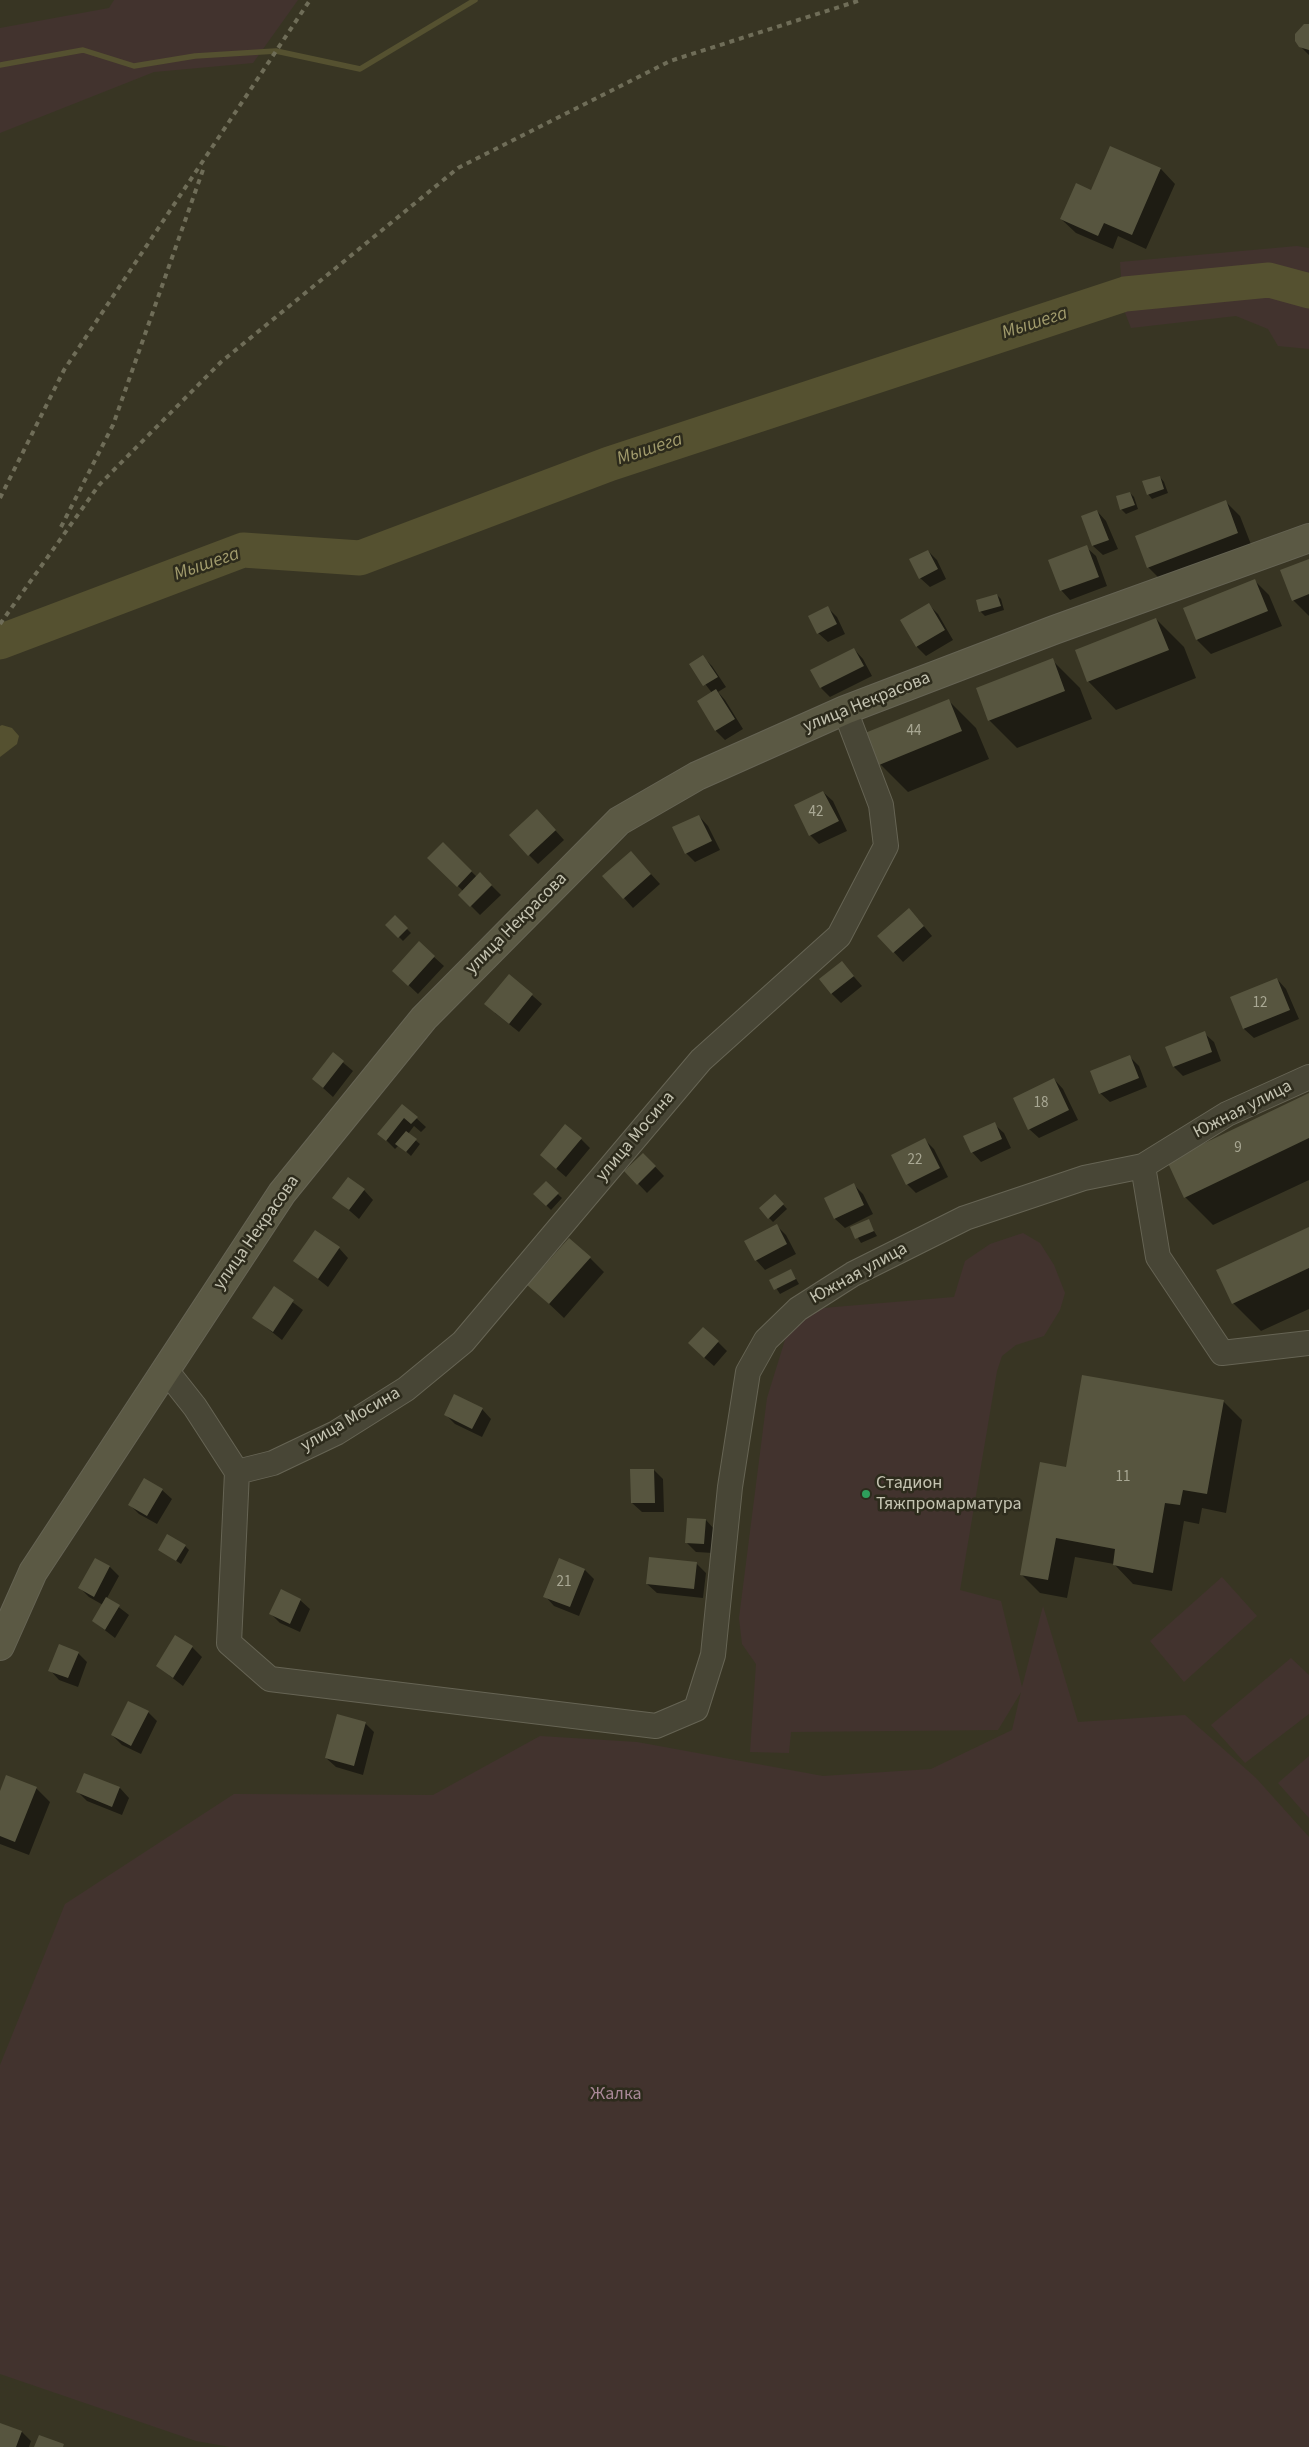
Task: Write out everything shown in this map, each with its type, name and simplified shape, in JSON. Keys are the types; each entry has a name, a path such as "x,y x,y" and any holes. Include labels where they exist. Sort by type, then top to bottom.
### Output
{"main road":[{"name":"улица Некрасова","path":"0,1646 33,1572 282,1193 424,1018 619,821 697,776 845,710 1054,630 1309,538"}],"street":[{"name":"улица Мосина","path":"237,1472 273,1463 336,1432 406,1389 464,1342 701,1060 839,936 886,846 881,805 845,710"},
{"name":"Южная улица","path":"237,1472 229,1643 270,1679 656,1726 696,1709 714,1655 730,1487 748,1372 766,1340 798,1309 845,1279 965,1218 1084,1178 1143,1166 1227,1114 1309,1077"},
{"path":"1143,1166 1158,1258 1222,1353 1309,1343"},
{"path":"165,1369 195,1407 237,1472"}],"green space":[{"path":"114,0 298,0 253,63 154,72 0,133 0,28 109,8"},
{"path":"1297,246 1309,248 1309,283 1278,273 1122,289 1120,262"},
{"path":"1276,296 1309,306 1309,349 1278,346 1268,329 1236,316 1131,328 1122,305 1191,299"},
{"name":"Жалка","path":"1023,1233 1040,1243 1054,1265 1065,1293 1060,1310 1044,1336 1016,1345 1002,1356 997,1371 960,1590 1001,1601 1022,1687 1043,1606 1078,1722 1185,1715 1256,1778 1309,1837 1309,2447 230,2447 196,2441 0,2374 0,2065 65,1904 234,1794 433,1795 540,1736 637,1742 823,1776 931,1769 1012,1730 1021,1692 998,1730 791,1732 789,1753 750,1752 756,1664 742,1644 739,1618 767,1398 789,1327 811,1309 954,1297 965,1261 990,1244"},
{"path":"1222,1577 1257,1616 1184,1682 1150,1641"},
{"path":"1291,1658 1309,1675 1309,1714 1245,1763 1211,1725"},
{"path":"1309,1756 1309,1818 1278,1783"}],"shaded area":[{"path":"0,726 12,728 19,736 17,744 0,757"}],"building":[{"path":"1304,24 1309,24 1309,50 1299,47 1295,41 1295,34"},
{"path":"1110,146 1161,168 1132,235 1104,223 1098,236 1060,219 1076,183 1091,190"},
{"path":"1160,476 1164,489 1147,495 1142,481"},
{"path":"1130,492 1135,505 1120,510 1116,496"},
{"path":"1226,500 1238,533 1147,568 1135,536"},
{"path":"1097,510 1109,540 1092,546 1081,516"},
{"path":"1087,545 1099,577 1060,591 1048,560"},
{"path":"928,550 938,569 919,579 909,559"},
{"path":"1309,559 1309,594 1292,601 1280,570"},
{"path":"1255,579 1268,611 1196,640 1183,608"},
{"path":"997,594 1001,606 979,612 976,600"},
{"path":"929,603 945,630 916,647 900,620"},
{"path":"828,606 837,624 817,634 808,616"},
{"path":"1156,618 1169,650 1087,682 1075,650"},
{"path":"854,648 864,666 820,688 810,670"},
{"path":"703,655 718,677 703,686 689,664"},
{"path":"1053,658 1065,691 988,721 976,688"},
{"path":"716,689 735,719 715,731 697,701"},
{"path":"949,699 962,731 879,765 865,733"},
{"path":"823,791 839,821 809,836 794,805"},
{"path":"537,809 556,830 528,856 509,835"},
{"path":"699,815 712,841 685,854 672,827"},
{"path":"443,842 472,871 457,887 427,858"},
{"path":"631,851 651,874 623,899 602,876"},
{"path":"480,872 492,885 470,907 458,895"},
{"path":"909,908 924,926 893,953 877,936"},
{"path":"395,915 408,928 398,938 385,925"},
{"path":"419,941 435,956 408,986 392,971"},
{"path":"842,961 854,976 831,994 819,979"},
{"path":"509,974 533,994 509,1024 484,1004"},
{"path":"1277,978 1290,1010 1243,1029 1230,997"},
{"path":"1205,1031 1212,1052 1173,1067 1165,1047"},
{"path":"333,1052 344,1061 323,1088 312,1079"},
{"path":"1130,1055 1139,1078 1099,1094 1090,1071"},
{"path":"1054,1078 1069,1110 1028,1130 1013,1098"},
{"path":"1309,1093 1309,1138 1184,1198 1167,1161"},
{"path":"402,1104 418,1117 411,1124 404,1118 386,1141 377,1134"},
{"path":"995,1122 1002,1139 971,1153 963,1136"},
{"path":"565,1124 582,1138 556,1169 540,1155"},
{"path":"406,1131 417,1139 406,1152 395,1144"},
{"path":"925,1138 940,1168 906,1185 891,1155"},
{"path":"643,1153 656,1166 637,1185 624,1171"},
{"path":"348,1177 365,1189 349,1210 332,1198"},
{"path":"546,1181 559,1193 546,1206 533,1194"},
{"path":"854,1183 864,1205 834,1219 824,1198"},
{"path":"775,1194 784,1204 768,1219 759,1208"},
{"path":"869,1219 874,1231 855,1239 850,1227"},
{"path":"777,1224 787,1244 755,1261 744,1241"},
{"path":"1309,1227 1309,1268 1232,1304 1216,1270"},
{"path":"315,1230 340,1247 318,1279 293,1261"},
{"path":"569,1238 591,1257 549,1304 527,1285"},
{"path":"791,1269 796,1279 774,1290 769,1280"},
{"path":"274,1286 294,1300 273,1332 252,1318"},
{"path":"703,1327 719,1341 704,1358 688,1343"},
{"path":"1082,1375 1224,1400 1207,1494 1183,1490 1180,1505 1165,1503 1153,1573 1113,1565 1115,1549 1056,1538 1048,1580 1020,1575 1040,1462 1066,1467"},
{"path":"454,1394 483,1408 472,1429 444,1415"},
{"path":"630,1469 654,1469 655,1503 631,1503"},
{"path":"144,1478 163,1489 147,1516 128,1505"},
{"path":"687,1518 706,1519 704,1544 685,1543"},
{"path":"167,1534 186,1545 176,1561 158,1550"},
{"path":"649,1557 697,1562 694,1589 646,1584"},
{"path":"95,1558 110,1566 94,1597 78,1588"},
{"path":"559,1558 585,1569 570,1607 543,1597"},
{"path":"281,1589 301,1599 290,1624 269,1614"},
{"path":"106,1597 120,1605 105,1630 92,1621"},
{"path":"175,1635 193,1646 173,1678 156,1666"},
{"path":"59,1644 79,1652 68,1678 48,1671"},
{"path":"128,1701 149,1711 131,1746 111,1735"},
{"path":"337,1714 366,1722 354,1766 325,1758"},
{"path":"84,1773 120,1787 112,1807 76,1792"},
{"path":"6,1775 37,1787 15,1842 0,1836 0,1791"},
{"path":"0,2423 22,2431 16,2447 0,2447"},
{"path":"39,2435 64,2444 63,2447 34,2447"}],"waterway":[{"path":"0,65 83,50 134,66 195,56 276,51 360,69 475,0"},
{"name":"Мышега","path":"0,642 243,550 360,558 609,464 1125,294 1269,280 1309,291"}],"railway":[{"path":"0,498 64,370 310,0"},
{"path":"0,624 99,485 221,362 458,168 670,61 861,0"},
{"path":"61,527 113,425 204,167"}],"place":[{"name":"Стадион Тяжпромарматура","path":"866,1494"}]}
